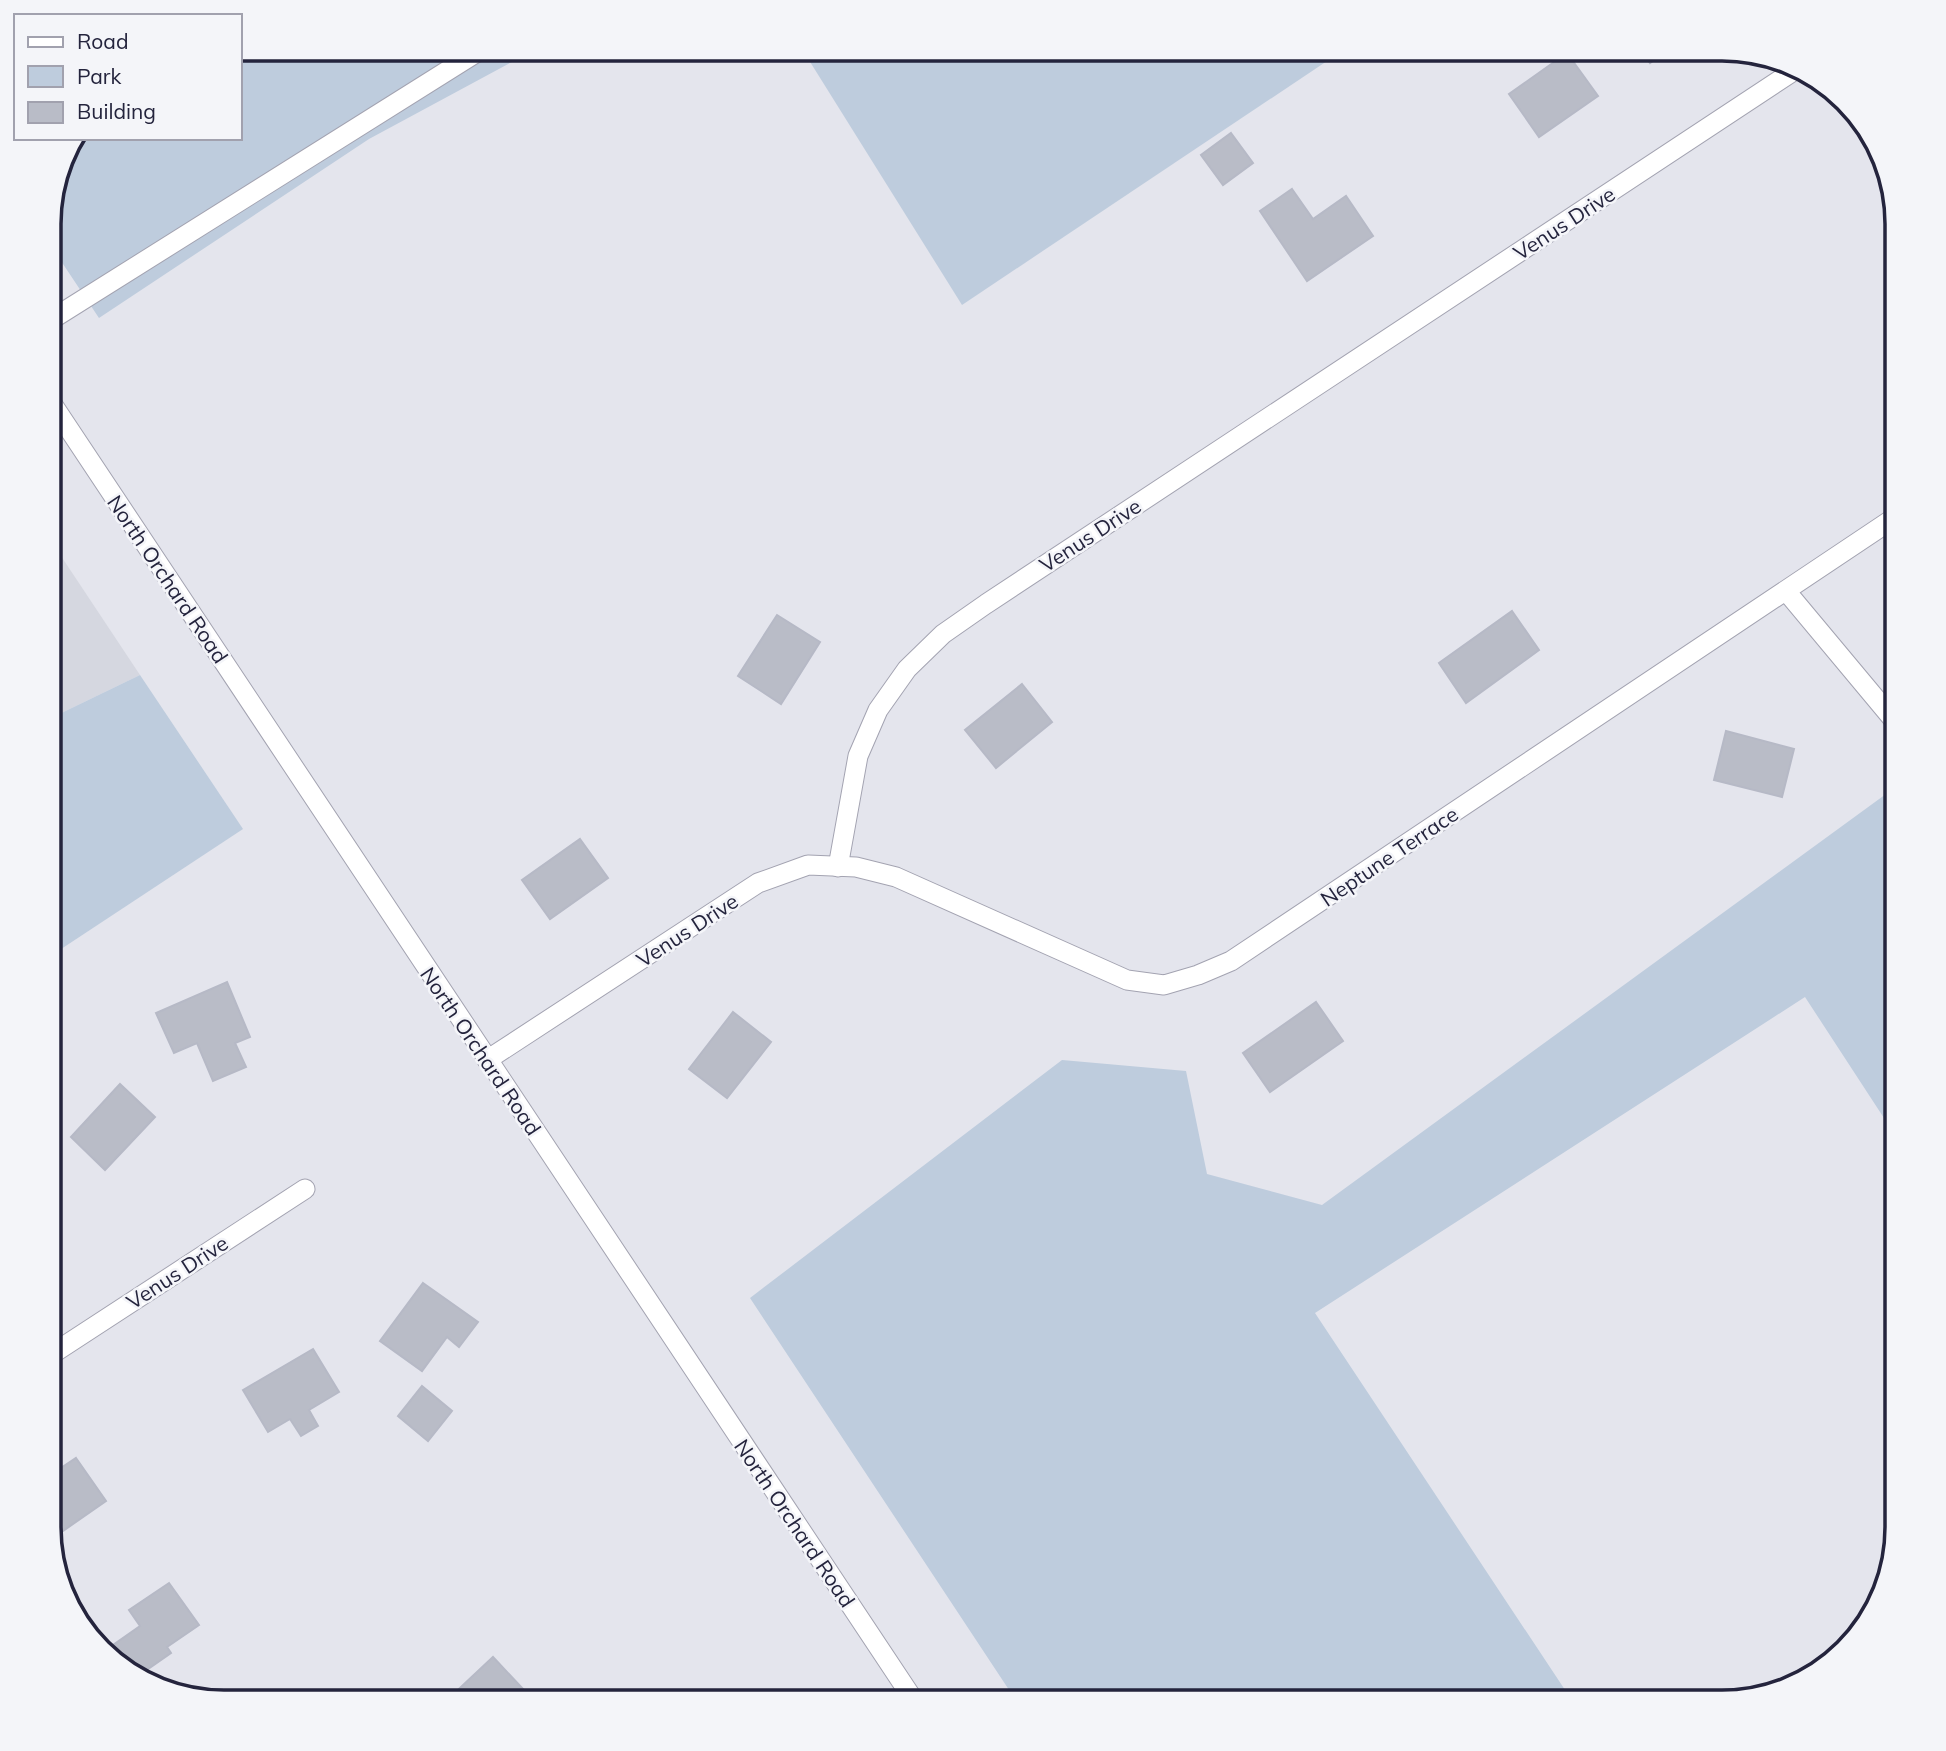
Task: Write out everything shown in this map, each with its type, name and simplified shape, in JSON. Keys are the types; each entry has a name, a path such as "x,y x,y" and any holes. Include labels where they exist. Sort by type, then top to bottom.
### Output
{"street":[{"path":"62,313 462,62"},
{"name":"Venus Drive","path":"487,1060 758,883 808,866 838,867 858,756 878,710 907,669 943,634 1787,75"},
{"name":"North Orchard Road","path":"62,420 907,1690"},
{"name":"Neptune Terrace","path":"838,867 856,867 896,877 1127,980 1164,985 1198,975 1231,961 1884,525"},
{"path":"1786,591 1884,709"},
{"name":"Venus Drive","path":"62,1348 305,1189"}],"shaded area":[{"path":"62,558 140,675 62,713"}],"green space":[{"path":"1327,61 962,305 810,62"},
{"path":"242,62 512,62 369,139 99,318 62,262 64,192 78,152 85,140 242,140"},
{"path":"140,675 243,829 62,948 62,713"},
{"path":"1884,795 1885,1119 1805,997 1315,1313 1565,1690 1009,1690 750,1298 1062,1060 1186,1071 1207,1174 1322,1205"}],"building":[{"path":"1556,61 1573,61 1598,96 1539,137 1509,94"},
{"path":"1231,133 1253,163 1223,185 1201,155"},
{"path":"1292,189 1313,219 1346,196 1373,236 1307,281 1260,211"},
{"path":"1512,611 1539,650 1466,703 1439,663"},
{"path":"777,615 820,642 781,704 738,676"},
{"path":"1022,684 1052,722 996,768 965,730"},
{"path":"1726,731 1794,749 1782,797 1714,780"},
{"path":"580,839 608,878 550,919 522,880"},
{"path":"227,982 250,1037 235,1043 246,1067 213,1081 197,1043 174,1053 156,1013"},
{"path":"1316,1002 1343,1041 1270,1092 1243,1053"},
{"path":"733,1012 771,1042 727,1098 689,1069"},
{"path":"120,1084 155,1117 105,1170 71,1137"},
{"path":"423,1283 478,1322 459,1347 447,1337 422,1371 380,1341"},
{"path":"313,1349 339,1392 309,1410 318,1426 301,1436 290,1419 268,1432 243,1390"},
{"path":"422,1386 452,1411 428,1441 398,1416"},
{"path":"76,1458 106,1501 62,1532 62,1467"},
{"path":"169,1583 199,1625 167,1647 171,1653 147,1670 113,1645 140,1626 129,1610"},
{"path":"493,1657 523,1689 522,1690 458,1690"}]}
